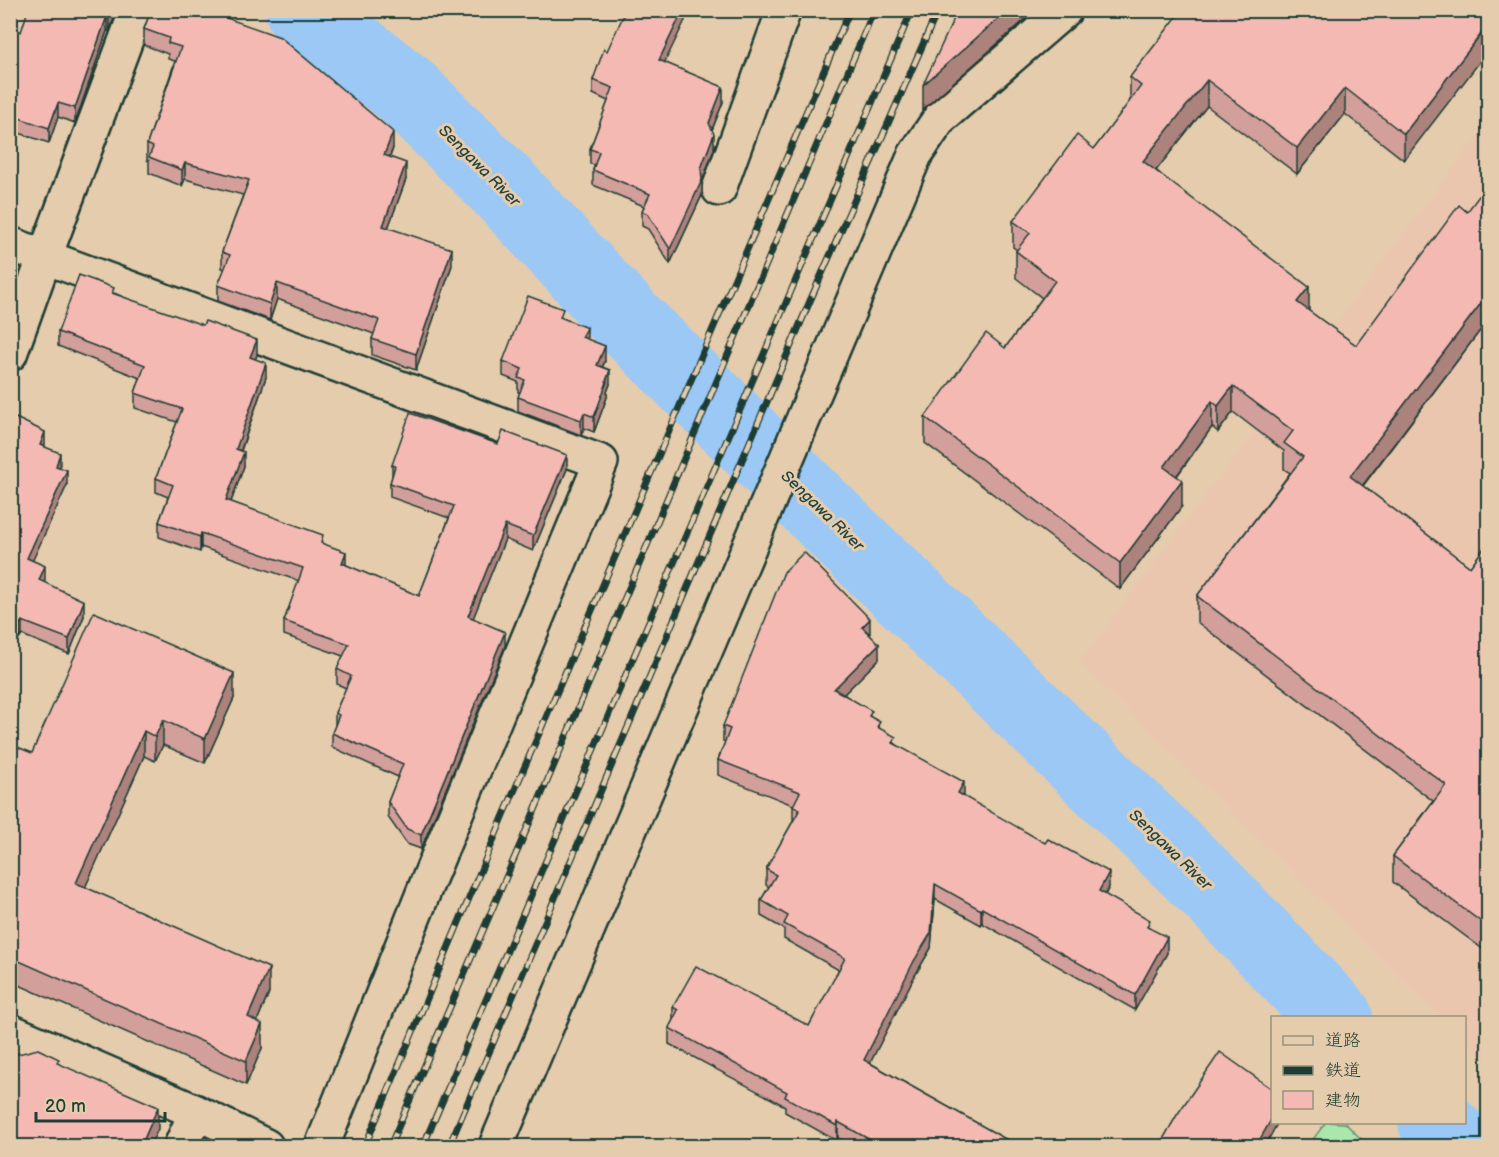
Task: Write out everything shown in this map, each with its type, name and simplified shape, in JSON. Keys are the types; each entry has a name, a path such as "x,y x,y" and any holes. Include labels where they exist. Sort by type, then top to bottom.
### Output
{"street":[{"path":"10,354 136,10"},
{"path":"719,189 784,10"},
{"path":"496,1146 915,155 940,118 1065,10"},
{"path":"10,244 601,462 426,886 322,1146"},
{"path":"10,1031 196,1112 266,1146"},
{"path":"181,1146 196,1112"}],"shaded area":[{"path":"1488,122 1488,1067 1466,1043 1466,1016 1439,1016 1079,663"}],"green space":[{"path":"1324,1124 1346,1124 1368,1146 1308,1146"}],"building":[{"path":"28,10 111,10 75,108 58,103 49,128 10,115 10,28 21,32"},
{"path":"151,10 204,10 280,37 393,132 384,155 406,163 383,226 452,249 416,354 372,339 379,320 277,283 270,304 218,285 230,255 222,252 249,180 185,163 182,170 149,157 153,147 147,144 181,47 168,43 169,38 144,29"},
{"path":"626,10 683,10 659,60 723,87 709,123 714,134 701,168 702,180 670,249 648,214 642,211 650,194 593,170 599,152 590,149 613,88 593,80 604,49 607,51"},
{"path":"958,10 1008,10 923,85"},
{"path":"1182,10 1488,10 1488,25 1404,134 1345,88 1297,148 1207,80 1143,161 1309,287 1297,302 1356,345 1459,205 1467,212 1488,184 1488,294 1350,476 1470,567 1488,543 1488,927 1393,856 1446,785 1197,596 1303,457 1284,443 1293,431 1233,386 1218,406 1212,401 1164,467 1182,480 1120,563 925,417 986,333 1005,348 1055,281 1016,251 1030,233 1013,221 1077,135 1094,149 1141,86 1130,77"},
{"path":"79,275 114,288 112,293 203,325 205,321 257,340 250,357 266,363 236,449 244,452 226,500 323,535 321,543 346,552 342,563 419,596 454,506 390,483 395,466 392,465 410,413 498,444 503,431 567,455 533,536 505,525 468,616 505,632 421,835 407,829 388,802 403,764 332,733 339,715 335,713 351,676 337,669 349,644 284,621 303,568 201,533 200,537 159,522 173,485 156,478 182,409 135,393 145,365 58,332"},
{"path":"528,296 563,309 560,317 587,328 582,337 605,346 597,365 610,370 594,417 584,413 581,420 518,397 525,380 518,378 522,369 503,361"},
{"path":"16,418 45,432 40,445 60,453 56,466 67,470 27,558 45,566 39,580 84,601 69,639 22,621 20,624 10,620 10,430"},
{"path":"804,552 870,619 862,627 879,644 834,689 872,711 869,716 880,722 877,727 896,737 893,743 964,782 958,793 1045,843 1048,839 1109,872 1099,891 1150,920 1147,927 1167,937 1135,995 982,908 981,910 935,884 931,933 914,961 864,1060 1018,1146 881,1146 838,1122 837,1126 785,1097 787,1092 669,1028 678,1010 673,1007 696,966 809,1026 845,958 784,924 788,916 761,900 776,875 766,869 800,809 793,806 800,792 718,760 730,729 723,726 784,572"},
{"path":"94,612 234,673 205,739 163,720 155,737 144,731 76,883 269,968 248,1017 262,1024 246,1061 10,957 10,744 32,753"},
{"path":"38,1049 59,1059 57,1063 158,1107 141,1146 10,1146 10,1056"},
{"path":"1220,1052 1271,1088 1271,1120 1256,1146 1159,1146"}],"waterway":[{"name":"Sengawa River","path":"303,10 403,88 502,186 626,319 851,541 1214,891 1333,1016"},
{"name":"Sengawa River","path":"1438,1124 1459,1146"}],"railway":[{"path":"365,1146 504,815 850,10"},
{"path":"390,1146 874,10"},
{"path":"423,1146 912,10"},
{"path":"449,1146 810,301 938,10"}]}
